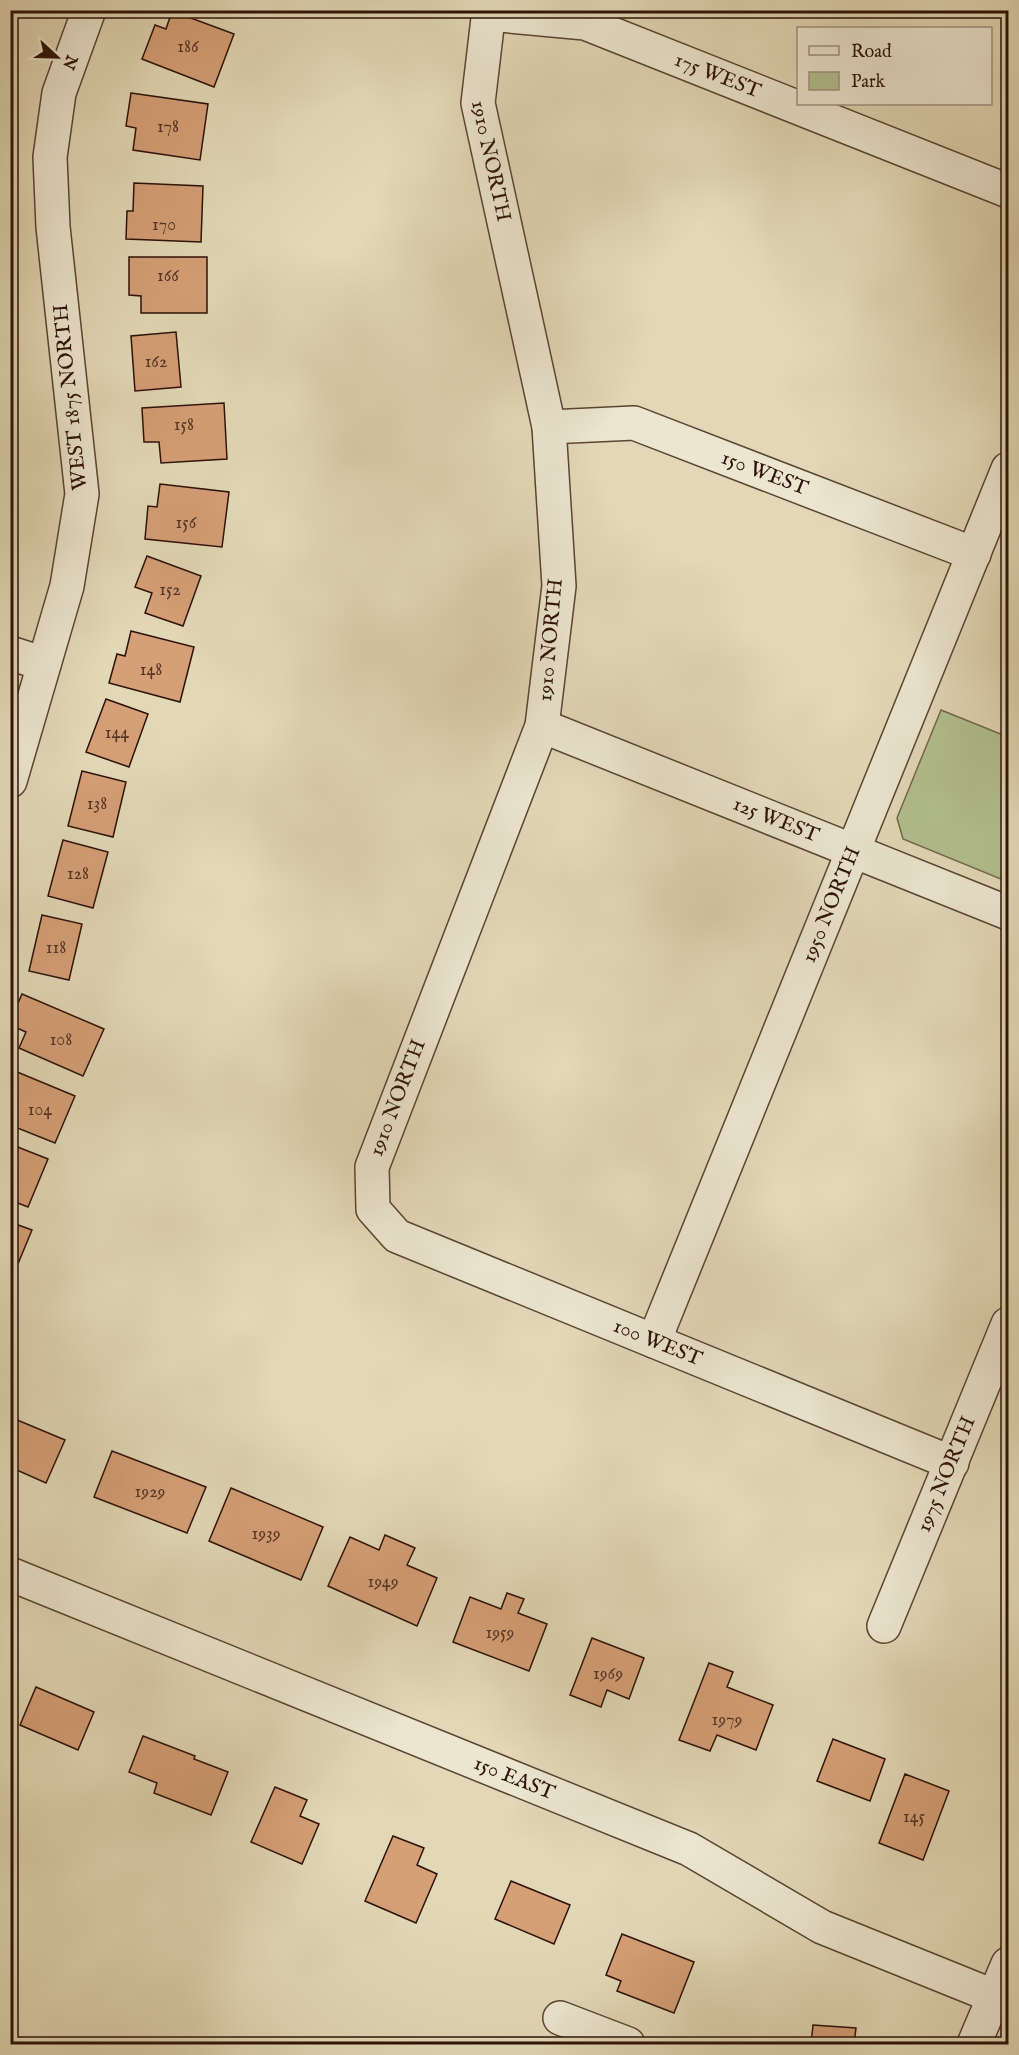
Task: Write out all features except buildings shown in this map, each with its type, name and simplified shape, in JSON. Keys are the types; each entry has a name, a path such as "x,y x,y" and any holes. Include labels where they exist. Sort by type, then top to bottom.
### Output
{"street":[{"name":"WEST 1875 NORTH","path":"10,781 66,586 82,494 53,226 50,157 59,93 89,10"},
{"name":"175 WEST","path":"489,12 585,23 1008,191"},
{"name":"1910 NORTH","path":"373,1209 372,1167 542,726 559,586 549,427 478,103 489,12"},
{"name":"150 WEST","path":"549,427 634,423 974,554"},
{"name":"1950 NORTH","path":"654,1341 1008,469"},
{"path":"10,653 44,664"},
{"name":"125 WEST","path":"542,726 1008,913"},
{"name":"100 WEST","path":"373,1209 396,1236 952,1463"},
{"name":"1975 NORTH","path":"884,1626 1008,1324"},
{"name":"150 EAST","path":"10,1574 689,1849 822,1927 1001,1999"},
{"path":"974,2044 1001,1999 1008,1964"},
{"path":"560,2018 628,2044"}],"green space":[{"path":"941,710 1008,737 1008,882 903,839 897,818"}]}
